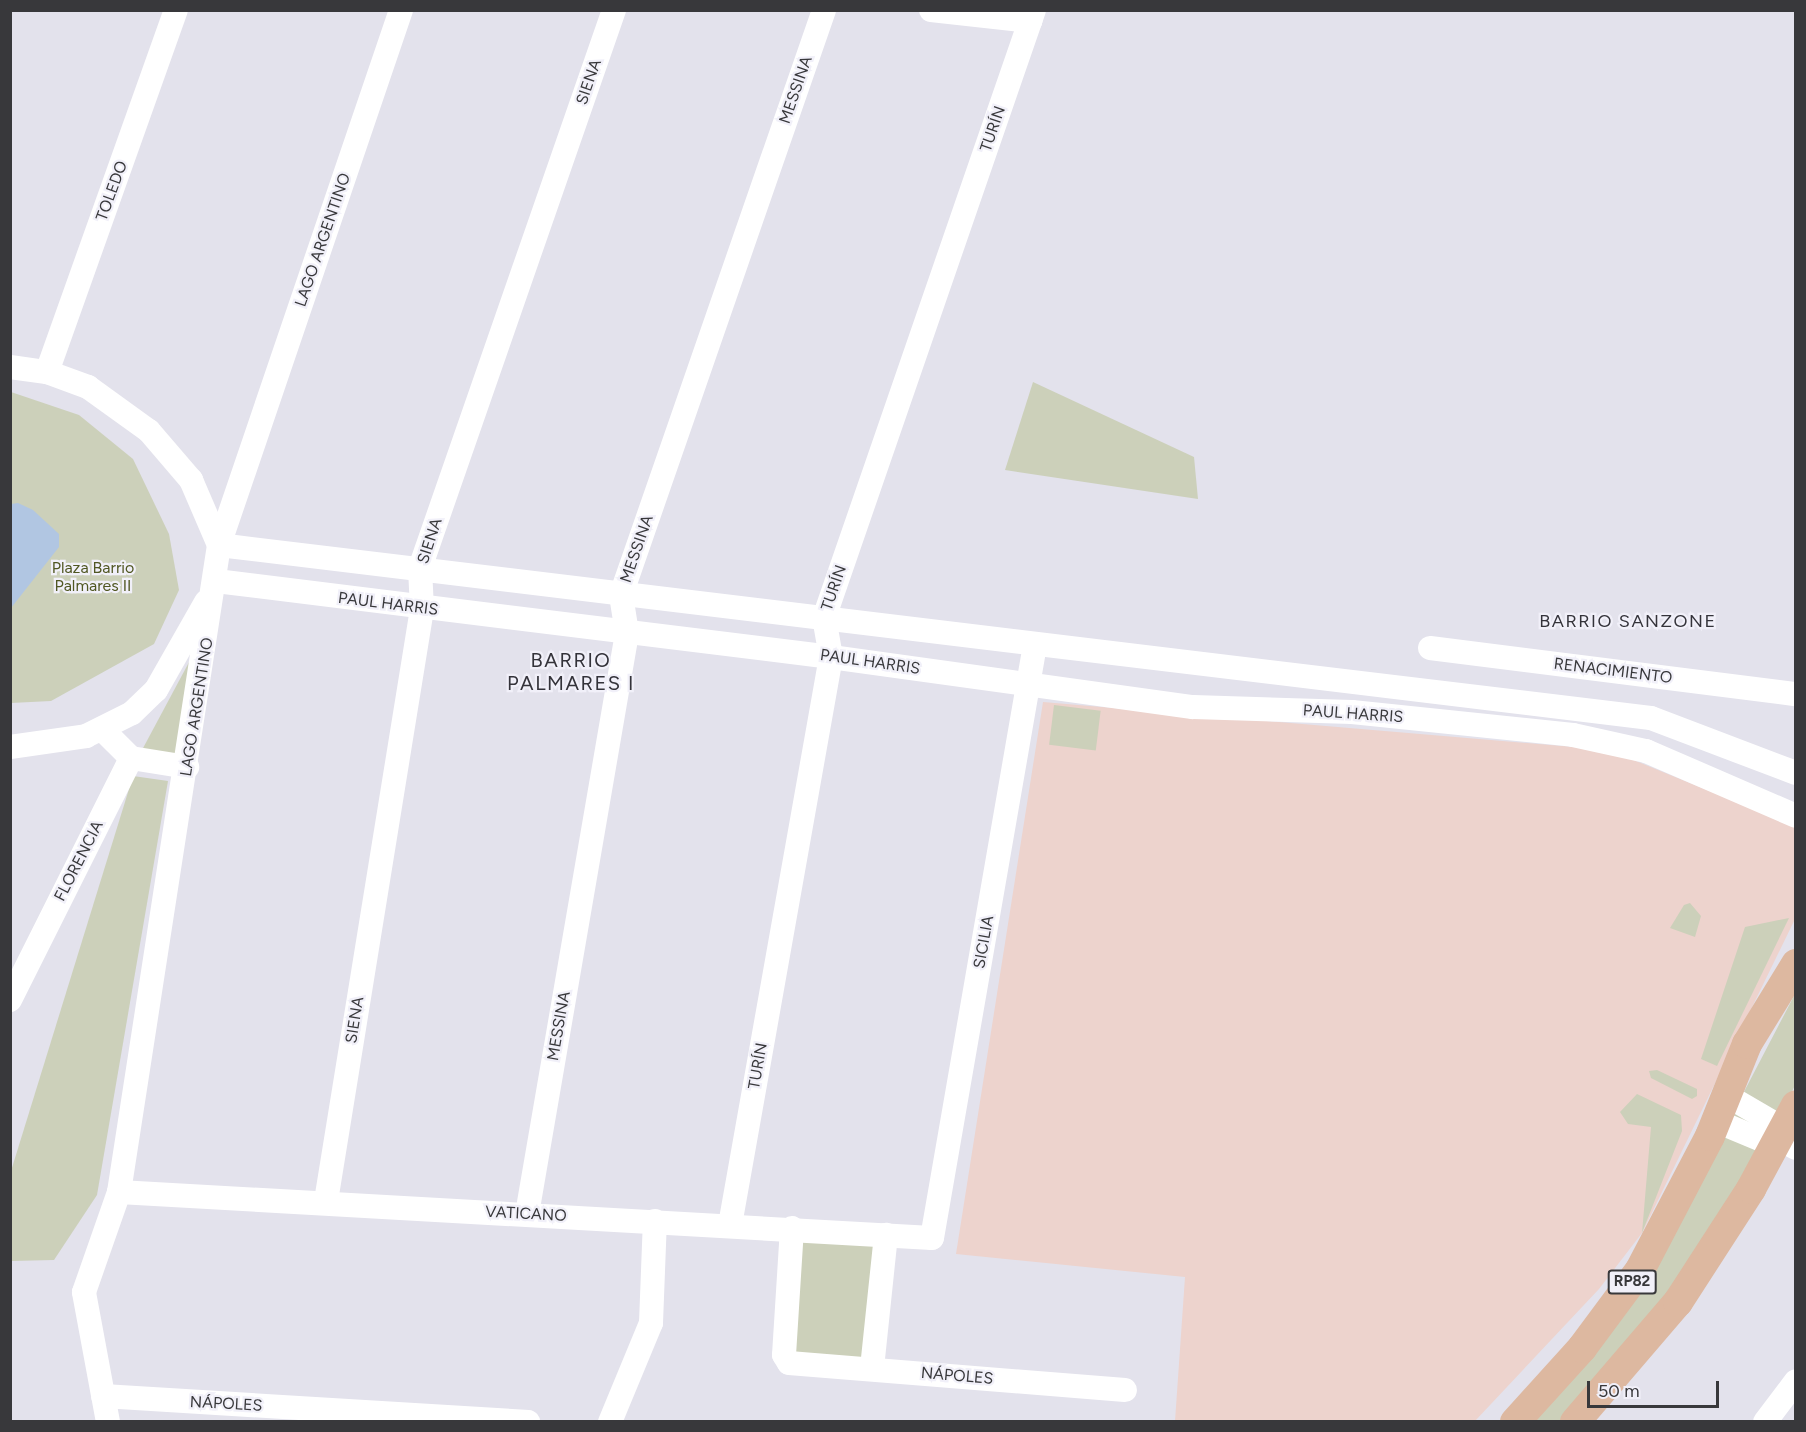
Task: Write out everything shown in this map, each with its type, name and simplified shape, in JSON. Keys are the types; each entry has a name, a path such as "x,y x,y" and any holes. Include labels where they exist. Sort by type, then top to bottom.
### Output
{"main road":[{"path":"1721,1108 1747,1044 1796,964"},
{"path":"1575,1422 1678,1302 1751,1190 1787,1143 1796,1105"},
{"name":"RP82","path":"1515,1422 1582,1348 1627,1291 1669,1218 1721,1108"}],"street":[{"name":"TOLEDO","path":"47,372 176,10"},
{"name":"LAGO ARGENTINO","path":"108,1422 84,1292 119,1192 216,581 219,545 401,10"},
{"name":"SIENA","path":"326,1201 422,609 420,568 614,10"},
{"name":"MESSINA","path":"526,1214 627,633 621,596 824,10"},
{"path":"931,10 1032,16"},
{"name":"TURÍN","path":"730,1225 831,657 824,618 1032,16"},
{"path":"10,367 47,372 88,387 148,431 191,480 219,545"},
{"name":"PAUL HARRIS","path":"219,545 420,568 621,596 824,618 1651,718 1796,772"},
{"path":"10,747 103,730 132,712 156,690 180,653 216,581"},
{"name":"PAUL HARRIS","path":"216,581 422,609 831,657 1193,707 1352,712 1573,735 1646,751 1796,816"},
{"name":"SICILIA","path":"932,1238 1035,645"},
{"name":"RENACIMIENTO","path":"1430,648 1796,694"},
{"path":"1265,710 1267,673"},
{"path":"1646,751 1651,718"},
{"path":"103,730 131,758 187,767"},
{"name":"FLORENCIA","path":"13,986 131,758"},
{"path":"1721,1108 1774,1123 1787,1143"},
{"name":"VATICANO","path":"119,1192 326,1201 932,1238"},
{"path":"610,1422 651,1323 656,1221"},
{"name":"NÁPOLES","path":"792,1228 784,1355 789,1363 1125,1390"},
{"path":"872,1368 886,1235"},
{"path":"1765,1422 1796,1381"},
{"name":"NÁPOLES","path":"103,1396 528,1422"}],"shaded area":[{"path":"1043,702 1609,750 1795,826 1795,919 1642,1233 1599,1289 1475,1421 1175,1421 1185,1277 956,1254"}],"green space":[{"path":"1033,382 1194,457 1198,499 1005,470"},
{"name":"Plaza Barrio Palmares II","path":"11,392 79,415 133,459 169,534 179,590 154,644 51,701 11,703"},
{"path":"195,651 176,754 142,750"},
{"path":"1054,705 1101,711 1096,750 1049,745"},
{"path":"133,776 168,781 97,1195 54,1260 11,1261 11,1171"},
{"path":"1690,903 1701,916 1695,937 1670,928 1684,905"},
{"path":"1789,918 1717,1066 1701,1059 1745,927"},
{"path":"1795,994 1795,1085 1774,1132 1686,1277 1604,1376 1560,1421 1535,1422 1650,1272"},
{"path":"1657,1070 1697,1089 1697,1096 1692,1099 1651,1078 1649,1071"},
{"path":"1637,1094 1681,1115 1682,1131 1642,1233 1651,1127 1628,1124 1620,1112"},
{"path":"792,1228 886,1235 876,1369 783,1363"}],"water":[{"path":"18,503 33,510 59,534 59,547 11,608 11,504"}],"district":[{"name":"BARRIO SANZONE","path":"1628,621"},
{"name":"BARRIO PALMARES I","path":"571,672"}]}
